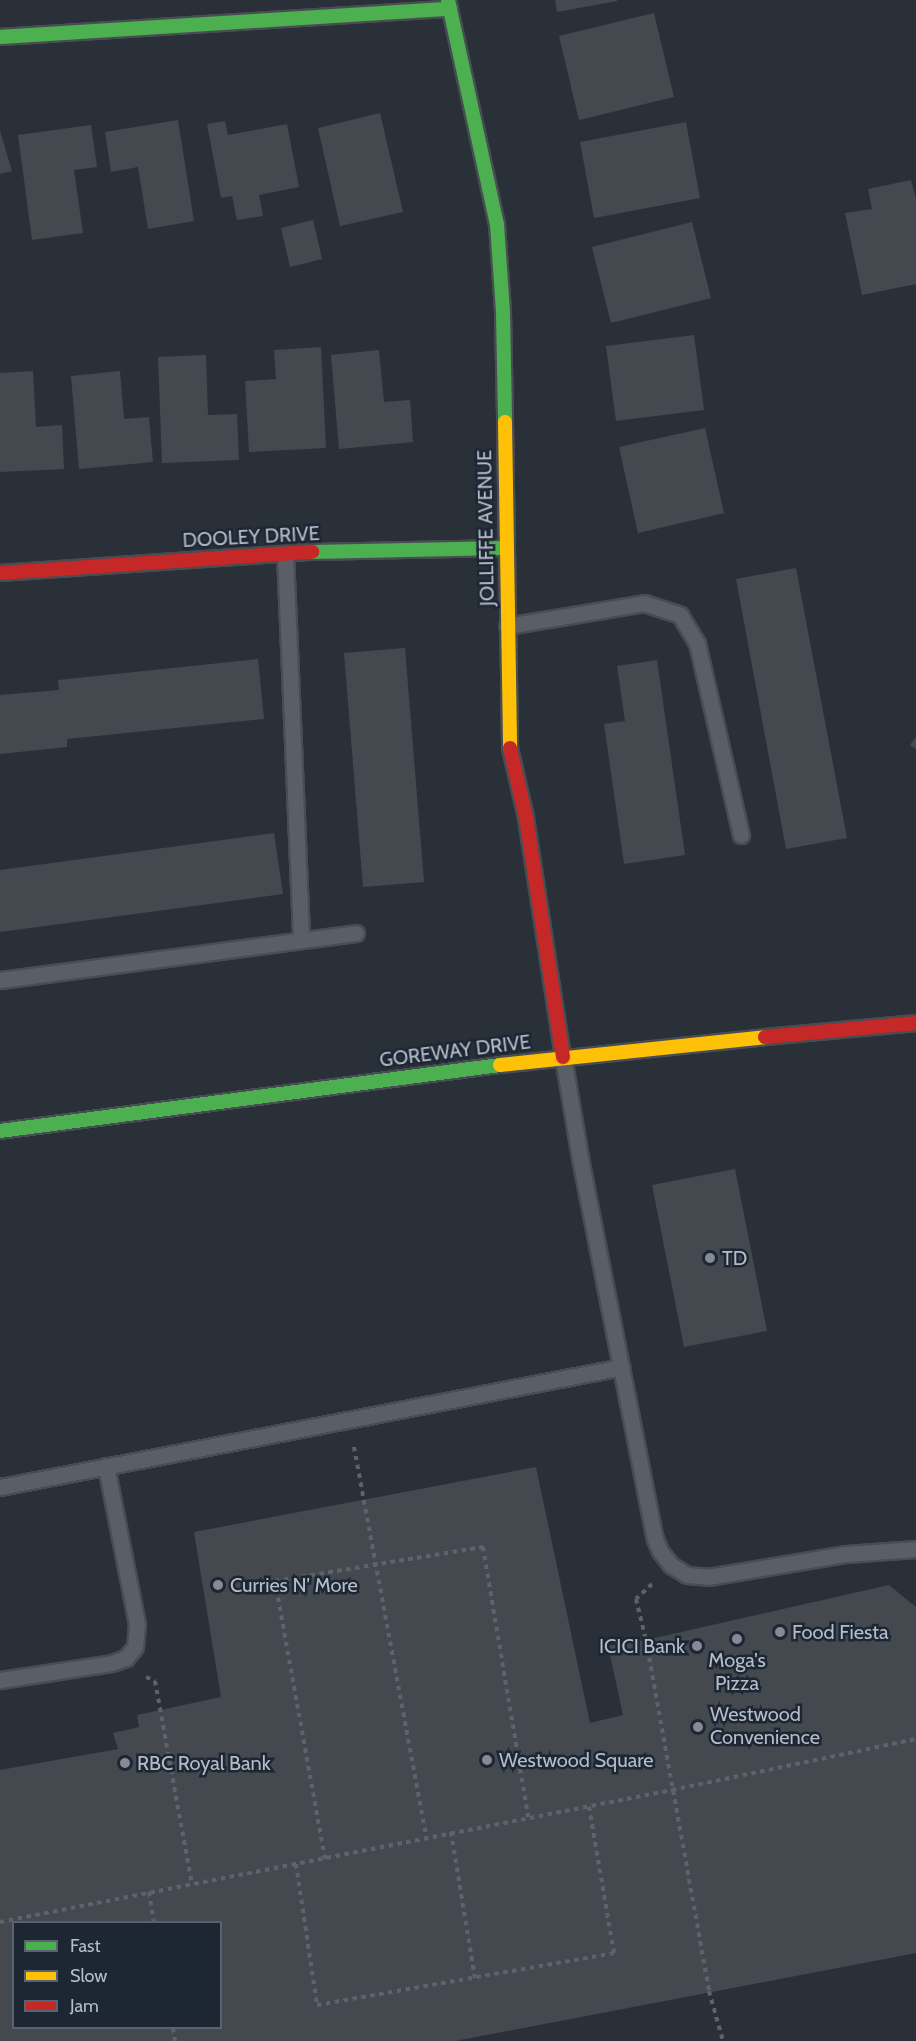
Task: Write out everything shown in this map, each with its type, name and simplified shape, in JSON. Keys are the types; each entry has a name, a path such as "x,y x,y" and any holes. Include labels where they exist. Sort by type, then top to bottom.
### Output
{"street":[{"path":"0,37 449,4"},
{"name":"JOLLIFFE AVENUE","path":"449,4 497,224 503,313 510,749 526,818 563,1056"},
{"name":"DOOLEY DRIVE","path":"0,573 285,553 505,548"},
{"name":"GOREWAY DRIVE","path":"0,1131 563,1056 916,1023"}],"lane":[{"path":"285,553 301,939"},
{"path":"507,626 644,603 680,615 697,643 741,835"},
{"path":"0,980 356,933"},
{"path":"563,1056 580,1158 655,1539 671,1565 687,1575 708,1577 846,1554 916,1549"},
{"path":"0,1487 622,1367"},
{"path":"0,1680 112,1664 126,1658 135,1647 138,1636 106,1467"}],"path":[{"path":"348,1420 426,1837"},
{"path":"325,1859 275,1581 483,1546 528,1817"},
{"path":"671,1565 636,1599 646,1640 714,2014 723,2041"},
{"path":"112,1664 155,1682 192,1884"},
{"path":"0,1923 672,1790 916,1739"},
{"path":"296,1864 317,2006 614,1953 589,1806"},
{"path":"451,1832 475,1978"},
{"path":"149,1892 154,1921"}],"building":[{"path":"555,0 617,0 617,1 557,12"},
{"path":"654,13 674,97 579,120 559,36"},
{"path":"380,113 403,212 340,226 318,128"},
{"path":"178,120 194,221 148,229 138,167 111,172 105,132"},
{"path":"225,121 228,135 287,124 299,187 259,195 263,216 237,220 232,196 221,198 207,124"},
{"path":"686,122 700,198 594,218 580,142"},
{"path":"91,125 97,167 74,170 83,233 32,240 18,135"},
{"path":"0,131 12,171 0,174"},
{"path":"911,180 916,199 916,284 862,295 845,213 872,209 868,189"},
{"path":"313,220 322,259 290,267 281,228"},
{"path":"692,222 711,298 611,323 592,247"},
{"path":"694,335 704,410 616,421 606,346"},
{"path":"321,347 326,448 249,452 245,381 276,379 274,350"},
{"path":"379,350 384,402 410,400 413,442 339,449 331,355"},
{"path":"206,355 208,415 237,414 239,460 162,463 158,357"},
{"path":"33,371 36,427 62,425 64,469 0,472 0,373"},
{"path":"120,371 124,419 149,417 153,462 79,469 71,376"},
{"path":"705,428 724,513 638,533 619,447"},
{"path":"796,568 847,838 786,849 736,579"},
{"path":"405,648 424,882 363,887 344,653"},
{"path":"258,659 264,719 67,739 67,747 0,754 0,695 59,690 58,680"},
{"path":"657,660 685,855 624,864 604,724 625,721 617,666"},
{"path":"916,737 916,749 910,745"},
{"path":"274,833 283,894 0,932 0,870"},
{"name":"TD","path":"735,1169 767,1331 684,1347 652,1185"},
{"name":"Westwood Square","path":"536,1467 590,1723 623,1715 608,1646 646,1640 889,1585 916,1607 916,1953 455,2041 0,2041 0,1770 118,1749 113,1733 139,1727 137,1715 221,1697 194,1532"}],"traffic: fast":[{"path":"448,0 497,224 503,313 505,422"},
{"path":"0,37 450,9"},
{"path":"312,552 505,548"},
{"path":"0,1131 500,1065"}],"traffic: slow":[{"path":"505,422 510,748"},
{"path":"500,1065 765,1037"}],"traffic: jam":[{"path":"0,573 312,552"},
{"path":"510,748 526,818 563,1057"},
{"path":"765,1037 916,1023"}],"place":[{"name":"TD","path":"710,1258"},
{"name":"Curries N' More","path":"218,1585"},
{"name":"Food Fiesta","path":"780,1632"},
{"name":"Moga's Pizza","path":"737,1639"},
{"name":"ICICI Bank","path":"697,1646"},
{"name":"Westwood Convenience","path":"698,1727"},
{"name":"Westwood Square","path":"487,1760"},
{"name":"RBC Royal Bank","path":"125,1763"}]}
